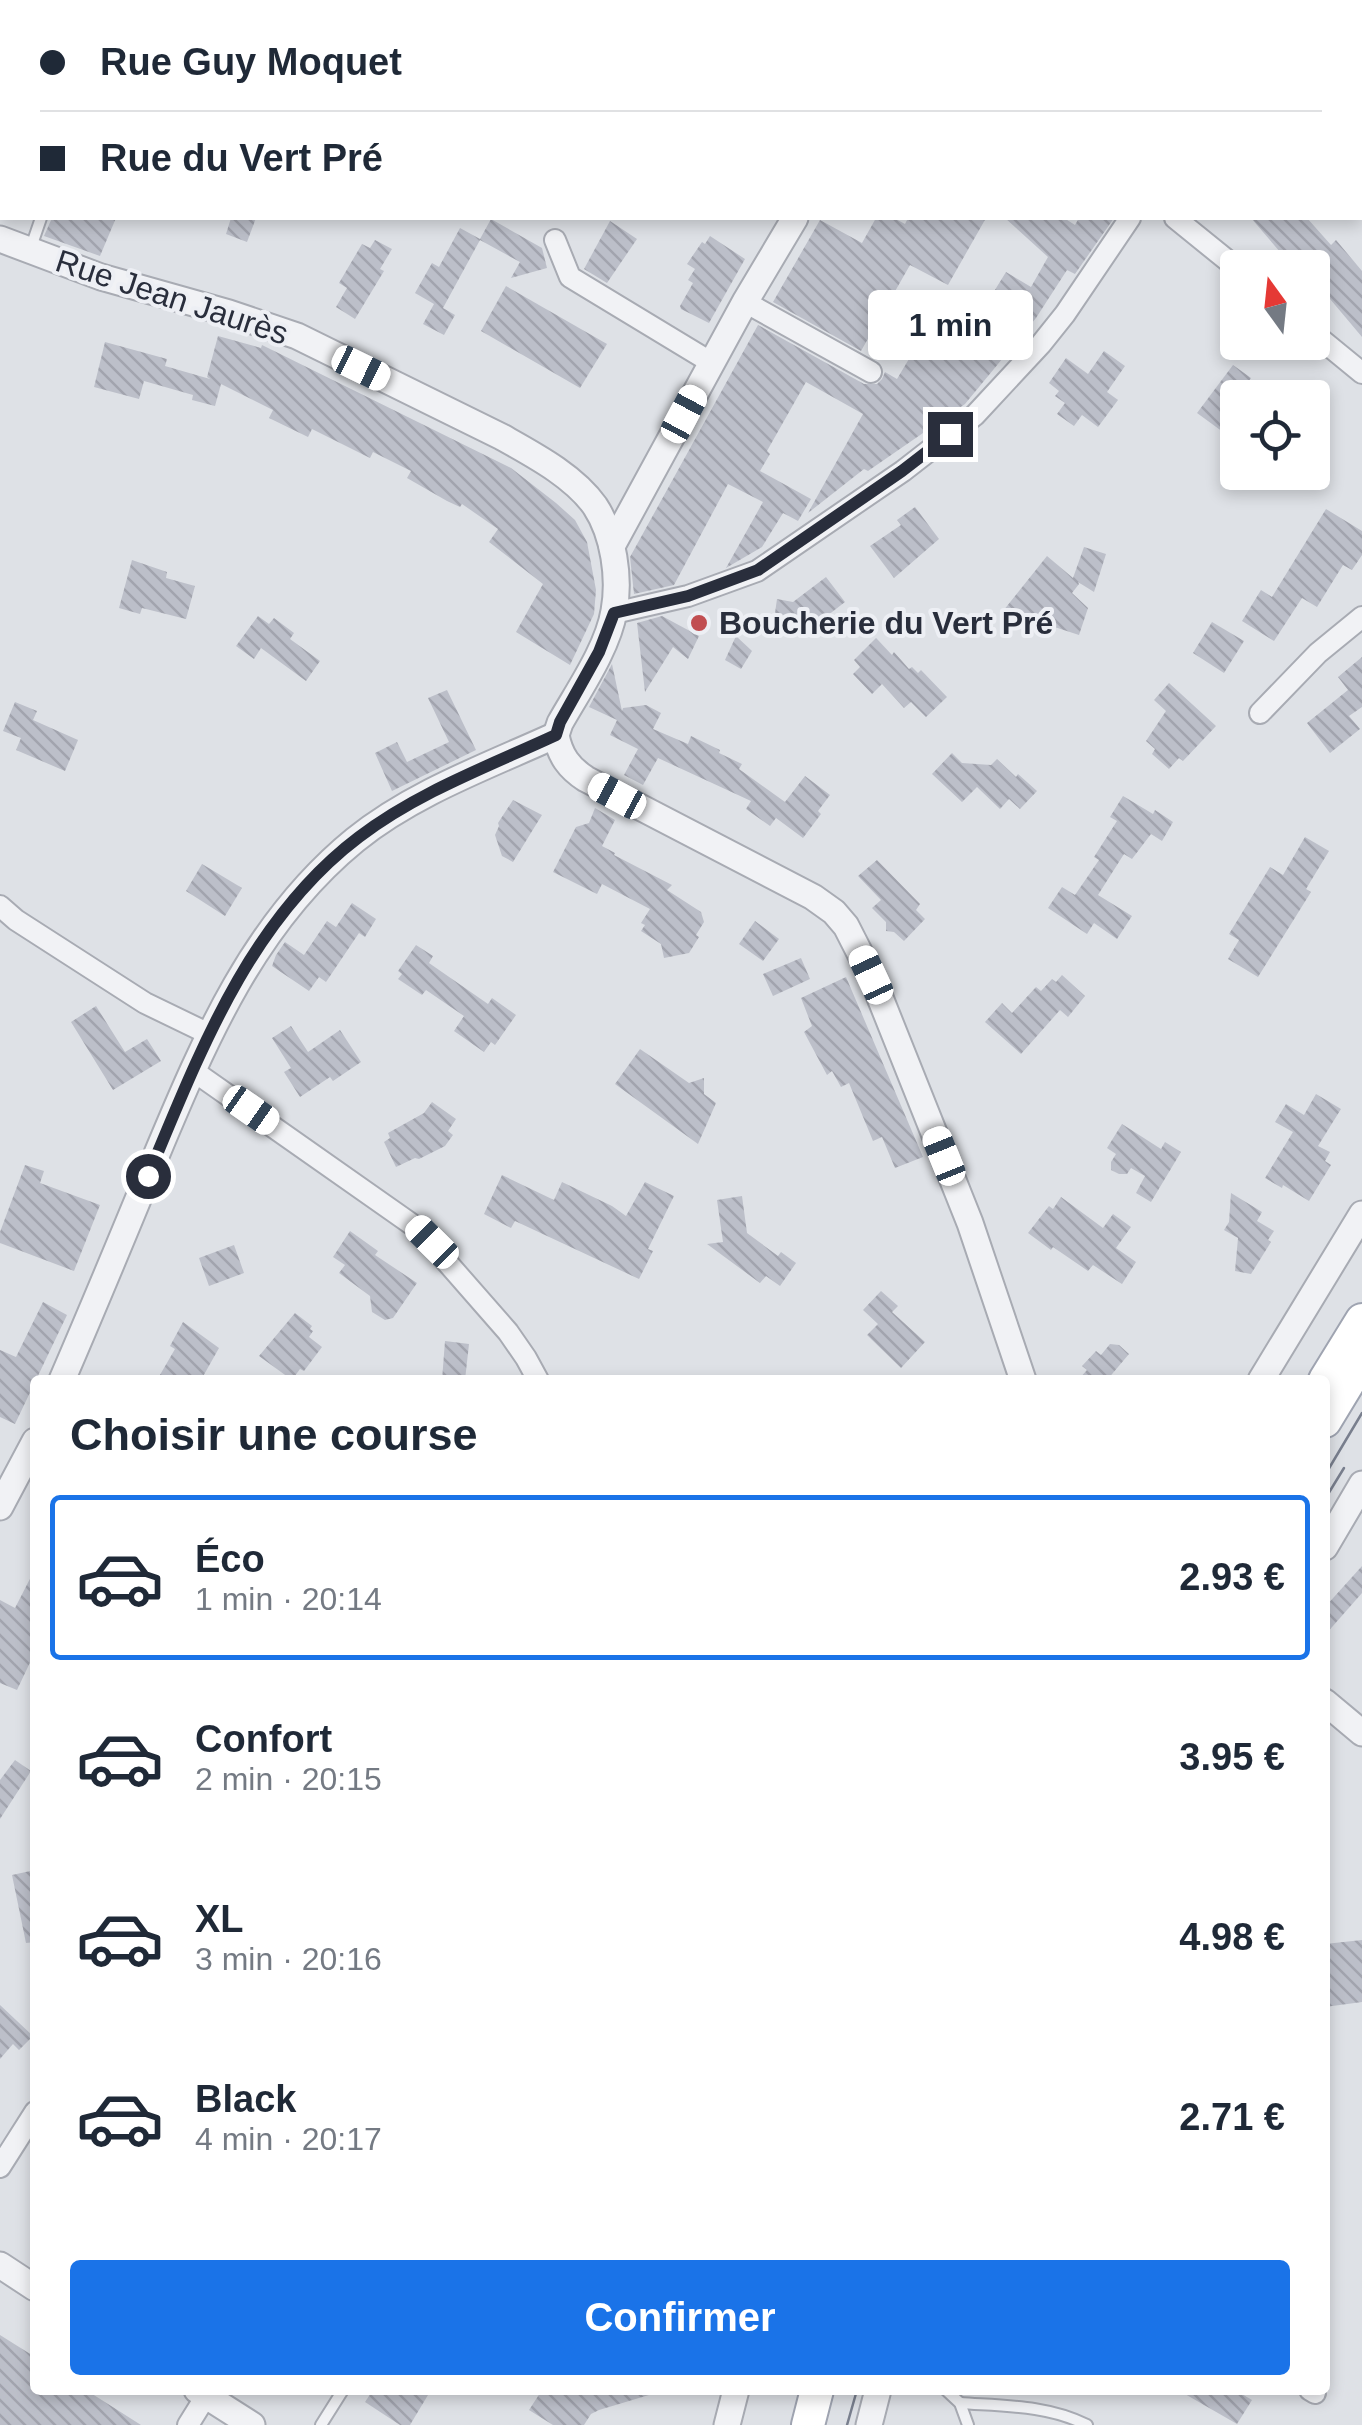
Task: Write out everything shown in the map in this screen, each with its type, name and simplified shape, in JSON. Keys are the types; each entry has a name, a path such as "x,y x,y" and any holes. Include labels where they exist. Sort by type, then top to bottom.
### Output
{"main road":[{"path":"1328,1375 1362,1320"},
{"path":"1330,1413 1362,1360"},
{"path":"785,2425 793,2395"},
{"path":"808,2425 816,2395"}],"street":[{"path":"612,546 794,220"},
{"path":"614,613 688,596 758,570 902,471 974,414 1041,344 1129,220"},
{"path":"1177,220 1220,255"},
{"name":"Rue Jean Jaurès","path":"0,239 102,277 297,336 532,454 581,491 595,506 612,546 614,613 599,652 556,735"},
{"path":"556,240 570,277 712,363"},
{"path":"745,302 871,372"},
{"path":"1330,347 1362,374"},
{"path":"1260,712 1318,653 1362,617"},
{"path":"64,1375 209,1034 238,978 301,890 358,838 410,804 556,735 562,757 572,770 812,897 846,926 871,975 970,1223 1021,1375"},
{"path":"0,906 47,941 146,1003 209,1034"},
{"path":"192,1070 417,1228 508,1332 535,1375"},
{"path":"1264,1375 1362,1214"},
{"path":"0,1507 30,1451"},
{"path":"1330,1538 1362,1484"},
{"path":"1330,1706 1362,1732"},
{"path":"0,2168 30,2120"},
{"path":"0,2266 30,2285"},
{"path":"188,2425 201,2395"},
{"path":"205,2395 252,2425"},
{"path":"727,2425 735,2395"},
{"path":"869,2425 877,2395"}],"lane":[{"path":"30,250 39,220"},
{"path":"322,2425 340,2395"},
{"path":"951,2395 960,2403 968,2425"},
{"path":"960,2403 1037,2409 1072,2417 1087,2425"}],"building":[{"path":"51,220 115,220 100,256 44,236"},
{"path":"230,220 255,220 247,242 226,234"},
{"path":"493,220 542,248 547,268 511,278 520,262 480,240 443,308 455,315 444,335 423,324 434,304 415,293 432,263 439,267 460,228 480,239"},
{"path":"820,220 862,243 875,220 905,224 907,220 985,220 948,285 910,265 861,351 773,302"},
{"path":"1007,220 1067,220 1075,225 1078,220 1113,220 1075,274 1067,270 1036,318 965,404 868,471 864,469 808,513 863,414 806,382 760,471 811,499 798,521 783,513 762,547 726,568 763,502 728,484 674,585 634,594 630,557 758,325 864,384 877,384 885,372 897,379 928,327 940,334 962,294 985,306 1006,272 1031,287 1048,257"},
{"path":"1253,220 1309,220 1331,245 1336,240 1362,271 1362,337 1330,299 1330,250 1278,250"},
{"path":"610,221 637,239 607,283 584,269"},
{"path":"710,236 745,259 709,323 680,306 693,283 688,280 695,269 687,264"},
{"path":"375,240 392,249 380,269 384,271 355,319 336,307 347,288 339,283 362,244 370,248"},
{"path":"506,286 607,344 580,388 481,331"},
{"path":"218,336 261,348 262,345 511,468 575,520 587,542 596,590 594,614 570,665 516,632 543,584 489,542 498,529 462,504 460,507 447,501 407,478 411,471 373,452 370,458 312,429 308,437 269,418 273,410 221,384 215,406 192,400 193,395 144,381 139,399 94,387 105,342 167,359 165,366 210,379 207,377"},
{"path":"1104,351 1125,366 1107,392 1118,400 1098,427 1082,415 1074,426 1057,414 1065,403 1055,396 1059,391 1049,383 1066,358 1088,374"},
{"path":"1233,365 1251,378 1250,380 1222,380"},
{"path":"1220,382 1220,430 1197,413"},
{"path":"915,507 939,539 894,578 870,546 901,525 897,520"},
{"path":"1326,509 1362,531 1362,555 1352,570 1343,565 1317,607 1302,598 1274,641 1242,621 1261,590 1272,597"},
{"path":"1084,547 1106,554 1094,592 1078,582 1072,593 1088,608 1079,635 1027,618 1021,626 1003,611 1047,556 1073,578"},
{"path":"132,560 167,572 166,578 195,586 186,619 142,608 140,614 119,608"},
{"path":"826,577 845,602 823,619 821,628 805,627 804,632 773,627 777,599 793,602"},
{"path":"258,616 269,624 274,618 294,633 290,639 320,661 306,681 261,648 254,659 236,646"},
{"path":"662,616 699,636 688,659 673,647 645,692 637,623"},
{"path":"1212,622 1244,641 1224,673 1193,653"},
{"path":"736,636 752,651 741,669 725,660"},
{"path":"876,638 909,669 912,667 918,673 921,670 947,697 926,717 911,702 904,708 882,684 872,694 853,674 860,667 854,660"},
{"path":"1362,657 1362,707 1349,716 1360,729 1330,753 1307,723 1348,690 1338,677"},
{"path":"612,664 622,711 646,705 661,713 653,729 688,744 691,736 720,750 785,802 805,776 830,795 803,838 776,818 770,826 746,809 751,801 658,758 643,785 624,775 638,749 610,735 617,720 589,707"},
{"path":"1169,683 1216,726 1183,761 1179,758 1169,769 1152,754 1155,749 1146,741 1166,711 1154,700"},
{"path":"447,690 476,750 392,791 375,753 397,742 407,762 449,742 428,698"},
{"path":"15,702 37,711 33,720 78,740 65,771 16,750 21,738 3,731"},
{"path":"952,753 962,763 991,765 997,759 1037,791 1020,809 1009,799 1000,809 977,787 962,802 932,774"},
{"path":"1123,796 1173,822 1162,841 1151,834 1132,859 1124,854 1098,895 1132,916 1117,939 1094,923 1087,934 1048,908 1062,887 1075,895 1099,860 1094,857 1117,821 1110,817"},
{"path":"513,800 542,815 513,862 502,856 495,835"},
{"path":"595,808 615,820 602,846 672,885 667,890 701,912 704,922 689,953 664,958 661,944 641,931 645,925 641,923 650,909 602,884 597,894 553,872 576,827 589,823"},
{"path":"1305,837 1329,851 1306,889 1311,892 1258,977 1228,959 1239,940 1229,934 1270,867 1283,875"},
{"path":"877,860 920,904 916,910 925,919 904,941 894,932 886,931 886,922 872,908 881,900 858,876"},
{"path":"202,864 242,888 225,916 186,891"},
{"path":"352,903 376,919 365,937 359,933 326,982 319,977 309,991 272,966 285,942 304,955 327,921 336,927"},
{"path":"755,921 779,939 763,961 739,944"},
{"path":"416,945 433,956 429,963 488,1004 492,998 516,1015 495,1045 491,1042 484,1052 454,1031 464,1016 426,990 422,995 398,979 402,974 398,971"},
{"path":"801,958 810,979 773,996 763,974"},
{"path":"1062,975 1085,996 1068,1017 1060,1010 1021,1054 985,1022 1002,1003 1012,1013 1036,987 1041,991"},
{"path":"846,977 923,1157 895,1168 882,1137 873,1141 849,1083 841,1087 832,1071 827,1075 804,1032 812,1026 801,998"},
{"path":"96,1006 125,1052 147,1039 161,1061 113,1090 71,1022"},
{"path":"291,1026 308,1052 340,1030 361,1062 300,1097 284,1072 291,1068 272,1038"},
{"path":"640,1049 689,1083 704,1078 704,1094 716,1103 698,1144 615,1084"},
{"path":"1316,1094 1341,1109 1318,1146 1330,1152 1325,1161 1331,1165 1309,1201 1265,1178 1293,1132 1275,1122 1286,1104 1304,1115"},
{"path":"432,1102 456,1119 448,1131 453,1135 445,1146 396,1167 384,1142 390,1138 388,1133 424,1113"},
{"path":"1122,1124 1161,1149 1165,1142 1181,1152 1151,1202 1136,1193 1145,1176 1131,1168 1127,1174 1111,1170 1116,1154 1107,1148"},
{"path":"25,1165 44,1171 40,1183 100,1205 74,1271 0,1243 0,1232"},
{"path":"502,1175 554,1200 562,1182 626,1216 645,1182 674,1196 648,1249 653,1251 639,1279 515,1221 511,1228 484,1214"},
{"path":"1231,1193 1262,1212 1257,1221 1274,1231 1251,1274 1235,1271 1238,1238 1224,1230 1229,1222"},
{"path":"742,1196 747,1233 778,1256 781,1252 796,1263 780,1286 766,1276 760,1283 707,1244 723,1242 717,1200"},
{"path":"1061,1197 1103,1228 1113,1214 1131,1227 1116,1248 1136,1262 1122,1284 1093,1265 1088,1271 1028,1233"},
{"path":"350,1231 378,1251 375,1255 417,1283 393,1318 385,1320 372,1312 370,1296 339,1273 345,1265 333,1257"},
{"path":"234,1245 244,1273 209,1286 199,1258"},
{"path":"881,1291 898,1306 892,1312 925,1342 901,1368 867,1335 878,1324 863,1310"},
{"path":"43,1302 67,1315 38,1375 30,1375 30,1393 15,1424 0,1417 0,1350 16,1357"},
{"path":"295,1313 312,1326 309,1337 322,1347 304,1371 300,1369 296,1375 285,1375 259,1356"},
{"path":"183,1322 219,1348 204,1375 160,1375 175,1349 170,1346"},
{"path":"445,1341 469,1344 466,1375 442,1375"},
{"path":"1110,1344 1119,1345 1129,1354 1111,1375 1082,1375 1087,1370 1082,1366 1096,1351 1101,1355"},
{"path":"1362,1566 1362,1593 1330,1629 1330,1601"},
{"path":"30,1579 30,1663 17,1690 0,1683 0,1600 15,1608"},
{"path":"15,1760 30,1770 0,1819 0,1780"},
{"path":"30,1871 30,1943 26,1943 12,1875"},
{"path":"1362,1940 1362,2002 1330,2006 1330,1943"},
{"path":"0,2005 30,2033 30,2039 19,2050 13,2044 0,2059"},
{"path":"0,2335 30,2354 30,2395 94,2395 141,2425 0,2425"},
{"path":"370,2395 428,2395 410,2425 400,2425 365,2402"},
{"path":"539,2395 649,2395 599,2410 584,2425 553,2425 529,2410"},
{"path":"1187,2395 1244,2395 1252,2400 1237,2424"}],"tram line":[{"path":"1330,1467 1362,1413"},
{"path":"1330,1491 1344,1468"},
{"path":"847,2425 856,2395"}],"place":[{"name":"Boucherie du Vert Pré","path":"699,623"}],"route":[{"path":"148,1176 192,1070 238,978 301,890 328,864 358,838 410,804 556,735 599,652 614,613 688,596 758,570 950,434"}]}
